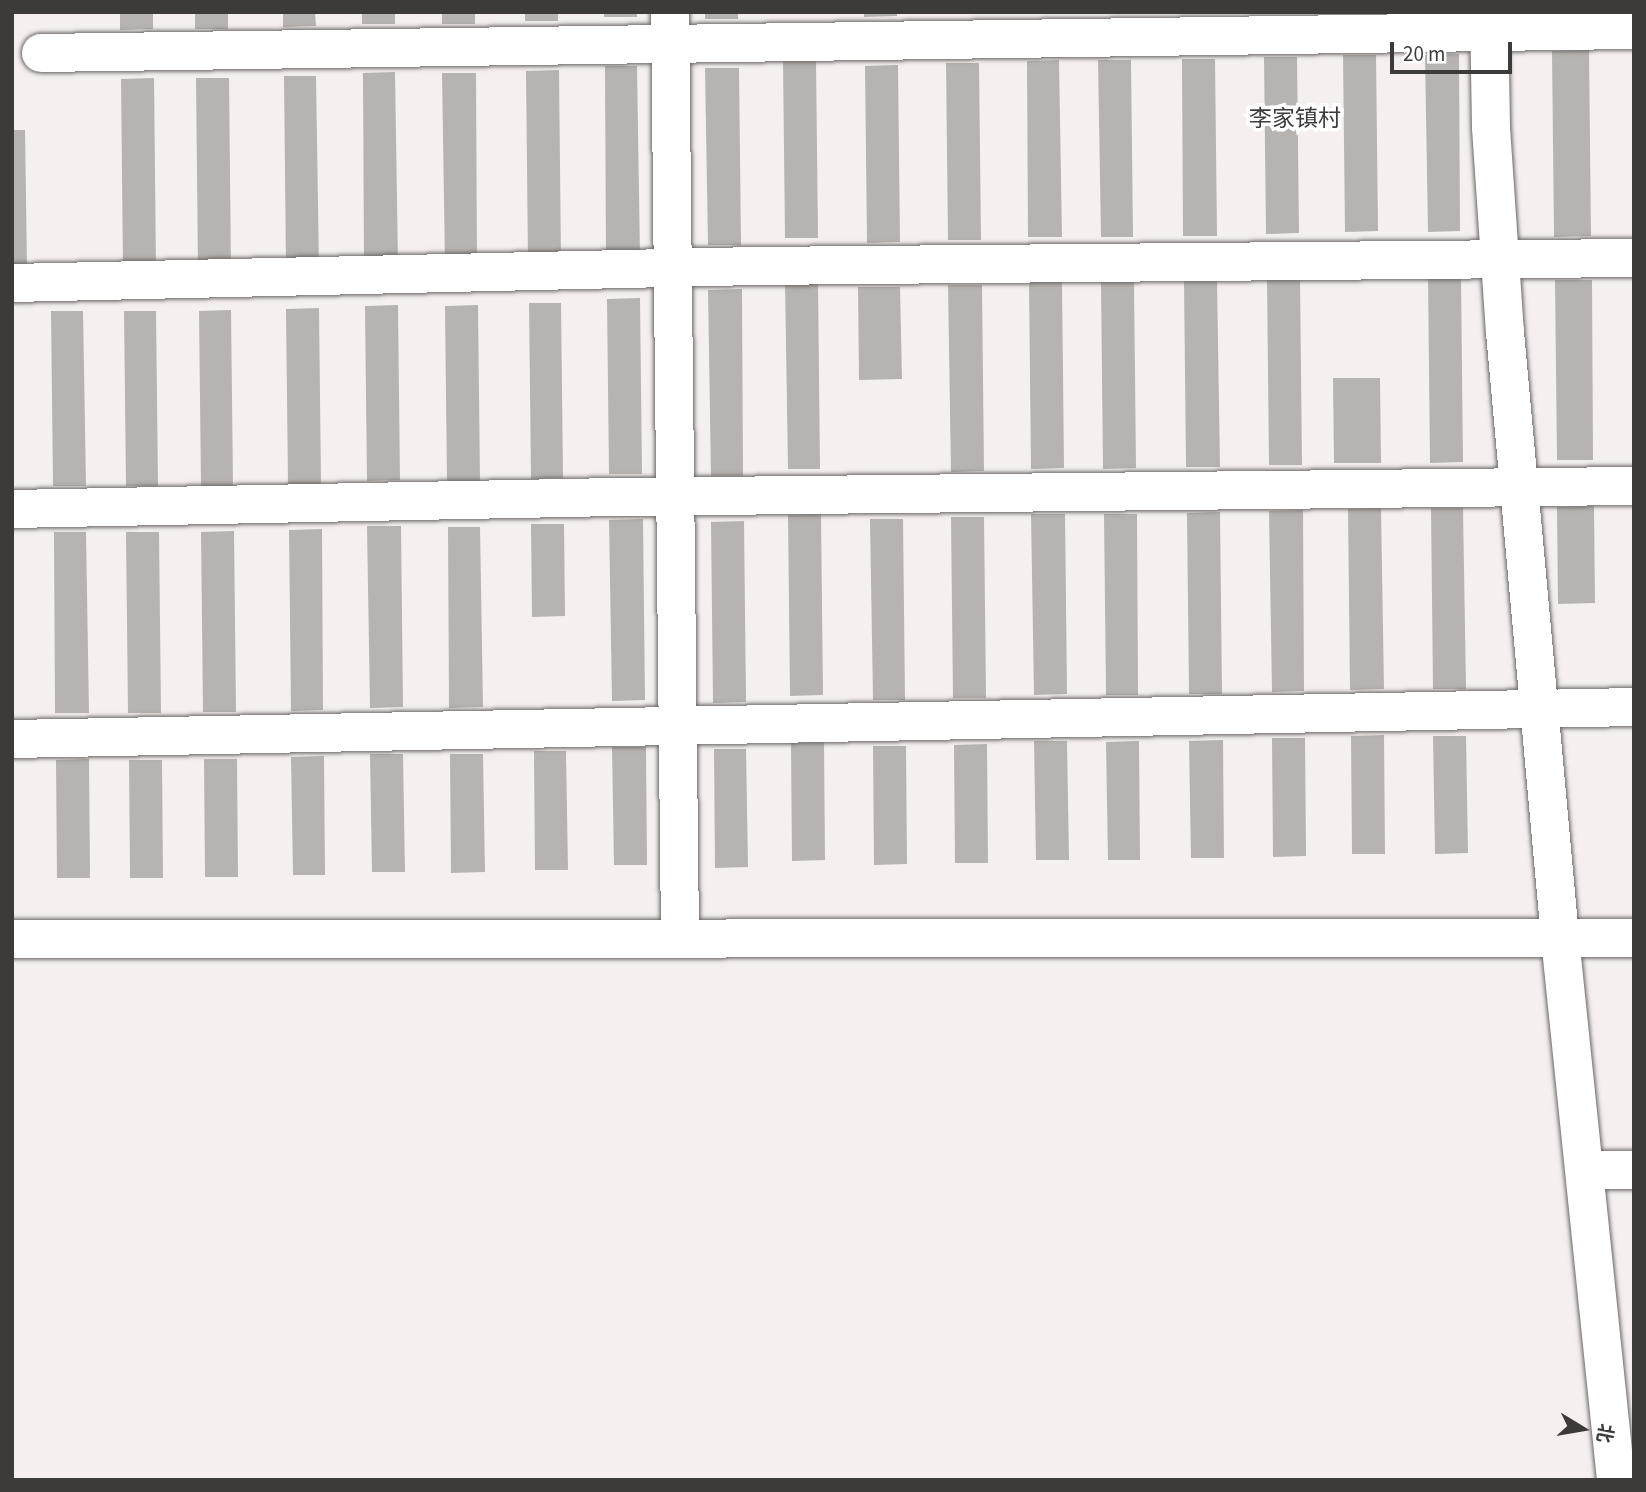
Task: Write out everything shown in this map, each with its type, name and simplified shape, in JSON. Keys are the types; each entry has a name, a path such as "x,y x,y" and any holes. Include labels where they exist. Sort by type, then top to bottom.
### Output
{"street":[{"path":"1490,22 1491,128 1500,261 1560,938 1585,1170 1621,1393 1616,1480"},
{"path":"41,53 671,28 1490,22 1634,30"},
{"path":"671,28 681,939"},
{"path":"12,283 674,269 1634,258"},
{"path":"12,509 676,496 1520,490 1634,486"},
{"path":"12,739 1634,706"},
{"path":"12,939 1634,938"},
{"path":"1585,1170 1634,1170"}],"building":[{"path":"120,12 153,12 153,29 120,30"},
{"path":"195,12 228,12 228,29 195,29"},
{"path":"283,12 315,12 316,26 283,27"},
{"path":"362,12 395,12 395,24 362,24"},
{"path":"442,12 475,12 475,24 442,24"},
{"path":"525,12 558,12 558,21 525,21"},
{"path":"604,12 637,12 637,17 604,17"},
{"path":"705,12 738,12 738,19 705,19"},
{"path":"864,12 897,12 897,16 864,17"},
{"path":"1589,50 1591,236 1554,237 1552,51"},
{"path":"1459,54 1460,231 1428,232 1425,55"},
{"path":"1343,55 1376,55 1378,231 1345,232"},
{"path":"1264,57 1297,57 1299,233 1266,234"},
{"path":"1182,59 1215,59 1217,236 1183,236"},
{"path":"1059,60 1062,237 1028,237 1027,61"},
{"path":"1098,60 1131,60 1133,237 1101,237"},
{"path":"783,61 816,61 818,238 785,238"},
{"path":"946,63 979,63 981,240 948,240"},
{"path":"898,65 900,242 867,243 865,66"},
{"path":"605,66 637,66 640,256 606,257"},
{"path":"705,68 739,68 741,245 708,245"},
{"path":"559,70 561,261 528,261 526,71"},
{"path":"395,72 398,263 364,263 363,73"},
{"path":"442,73 476,73 477,264 445,264"},
{"path":"284,76 316,76 319,266 286,267"},
{"path":"154,78 156,269 123,269 121,79"},
{"path":"196,78 229,78 231,268 198,269"},
{"path":"12,130 25,130 27,267 12,267"},
{"path":"1428,276 1461,276 1463,462 1430,463"},
{"path":"1300,278 1302,465 1269,465 1267,279"},
{"path":"1555,280 1592,280 1593,460 1557,460"},
{"path":"1062,281 1064,468 1031,469 1029,282"},
{"path":"1184,281 1217,281 1220,467 1186,467"},
{"path":"1101,282 1134,282 1136,468 1103,469"},
{"path":"785,283 818,283 820,469 788,469"},
{"path":"948,285 982,285 984,471 951,472"},
{"path":"858,287 900,287 902,379 859,380"},
{"path":"742,289 743,476 711,476 708,290"},
{"path":"640,298 642,474 609,474 607,299"},
{"path":"529,303 561,303 563,478 531,479"},
{"path":"398,305 400,480 367,481 365,306"},
{"path":"478,305 480,481 447,481 445,306"},
{"path":"319,308 321,484 288,484 286,309"},
{"path":"231,310 233,486 201,486 199,311"},
{"path":"51,311 83,311 86,486 53,486"},
{"path":"124,311 156,311 158,486 126,486"},
{"path":"1333,378 1380,378 1381,463 1334,463"},
{"path":"1594,506 1595,603 1558,604 1557,507"},
{"path":"1381,508 1384,689 1350,690 1348,509"},
{"path":"1431,508 1463,508 1466,689 1433,689"},
{"path":"1303,510 1304,691 1272,692 1269,511"},
{"path":"1220,512 1222,694 1189,694 1187,513"},
{"path":"821,514 823,695 790,696 788,515"},
{"path":"1031,514 1065,514 1067,694 1034,695"},
{"path":"1104,514 1137,514 1138,695 1106,695"},
{"path":"951,517 984,517 986,698 953,698"},
{"path":"643,519 645,700 612,701 609,520"},
{"path":"870,519 903,519 905,700 873,700"},
{"path":"744,521 746,702 713,703 711,522"},
{"path":"531,524 564,524 565,616 532,617"},
{"path":"367,526 401,526 403,707 370,708"},
{"path":"448,527 480,527 483,707 449,708"},
{"path":"322,529 323,710 291,711 289,530"},
{"path":"234,531 236,712 203,712 201,532"},
{"path":"54,532 86,532 89,713 55,713"},
{"path":"126,532 159,532 161,713 128,713"},
{"path":"1384,735 1385,854 1352,854 1351,736"},
{"path":"1433,736 1466,736 1468,853 1435,854"},
{"path":"1272,738 1305,738 1306,856 1273,857"},
{"path":"1223,740 1224,858 1191,858 1189,741"},
{"path":"1034,741 1067,741 1069,860 1036,860"},
{"path":"1139,741 1140,860 1108,860 1106,742"},
{"path":"824,742 825,860 792,861 791,743"},
{"path":"987,744 988,863 955,863 954,745"},
{"path":"873,746 906,746 907,864 874,865"},
{"path":"612,747 646,747 647,865 614,865"},
{"path":"714,749 746,749 748,867 715,868"},
{"path":"534,751 566,751 568,870 535,870"},
{"path":"370,754 403,754 405,872 372,872"},
{"path":"450,754 483,754 485,872 451,873"},
{"path":"324,756 325,875 293,875 291,757"},
{"path":"89,759 90,878 57,878 56,760"},
{"path":"204,759 237,759 238,877 205,877"},
{"path":"129,760 162,760 163,878 130,878"}],"district":[{"name":"李家镇村","path":"1295,119"}]}
